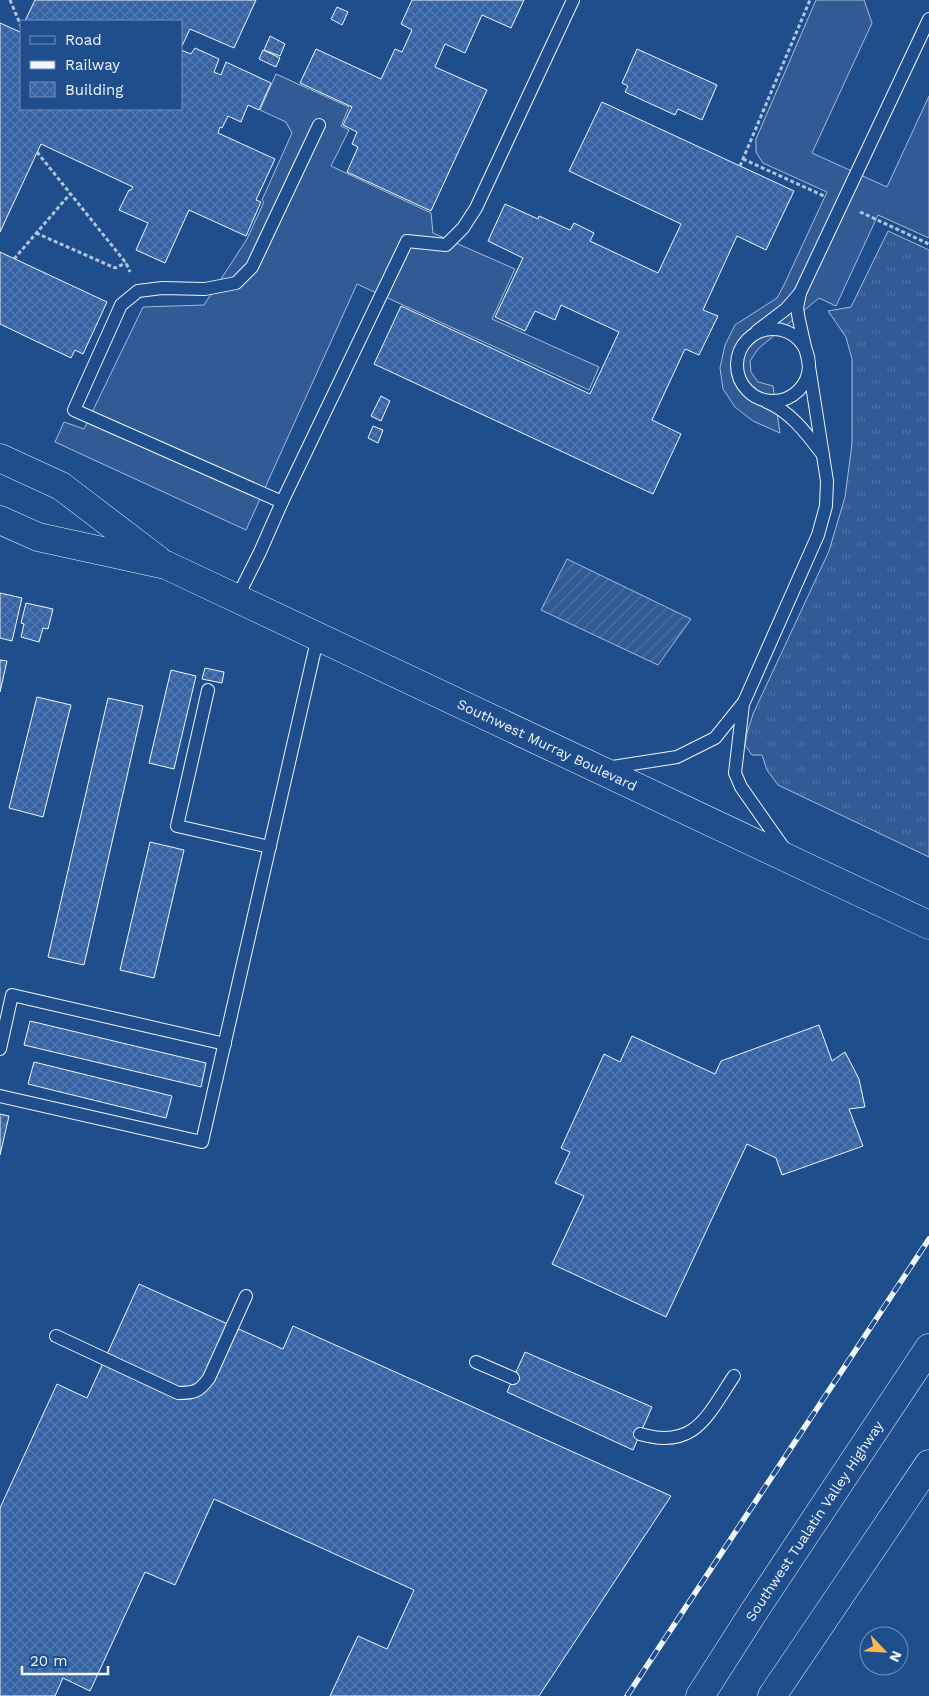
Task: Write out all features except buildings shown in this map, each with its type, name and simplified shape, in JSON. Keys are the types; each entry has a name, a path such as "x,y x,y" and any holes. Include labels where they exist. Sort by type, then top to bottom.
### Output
{"main road":[{"name":"Southwest Murray Boulevard","path":"0,458 61,486 166,565 929,925"},
{"name":"Southwest Murray Boulevard","path":"0,520 38,537 166,565"},
{"name":"Southwest Tualatin Valley Highway","path":"700,1696 929,1348"},
{"path":"772,1696 929,1464"}],"lane":[{"path":"236,598 260,552 407,241 446,245 463,228 476,208 573,0"},
{"path":"598,769 677,757 715,738 744,702 818,535 826,506 827,481 808,360 798,320 797,308 800,293 929,19"},
{"path":"282,502 74,410 120,305 138,291 162,288 205,289 236,283 252,267 319,125"},
{"path":"800,293 786,309 771,319 742,346 737,359 737,372 742,384 751,394 780,408 804,431 823,455"},
{"path":"751,336 764,330 779,329 793,335 804,346 808,360 808,372 804,383 797,392 775,401 763,400"},
{"path":"0,1096 202,1142 318,636"},
{"path":"208,690 177,826 270,847"},
{"path":"744,702 735,772 741,787 794,862"},
{"path":"0,1049 12,996 225,1044"},
{"path":"56,1336 178,1393 192,1392 201,1388 209,1378 246,1296"},
{"path":"476,1362 513,1378"},
{"path":"640,1434 668,1440 681,1437 693,1431 712,1409 734,1376"}],"path":[{"path":"10,0 20,24"},
{"path":"740,166 810,0"},
{"path":"37,152 126,263 138,291"},
{"path":"14,259 70,194"},
{"path":"36,233 115,268 126,263"}],"green space":[{"path":"888,231 929,250 929,857 778,785 767,770 762,755 752,755 745,745 753,714 829,551 845,497 852,444 852,359 846,337 828,311 851,307"},
{"path":"567,559 691,619 658,665 541,610"}],"shaded area":[{"path":"816,0 864,0 872,23 812,153 887,187 929,96 929,238 878,215 836,306 819,298 758,349 750,361 751,372 758,382 773,386 780,433 753,421 735,407 723,389 720,368 725,345 735,325 777,298 827,192 763,163 756,152 756,139"},
{"path":"276,74 349,107 341,126 349,130 331,166 431,213 433,233 515,269 492,319 599,367 589,390 357,284 246,530 55,442 64,422 84,429 143,307 204,305 247,239 292,133 286,122 260,110"}],"railway":[{"path":"627,1696 929,1239"}]}
